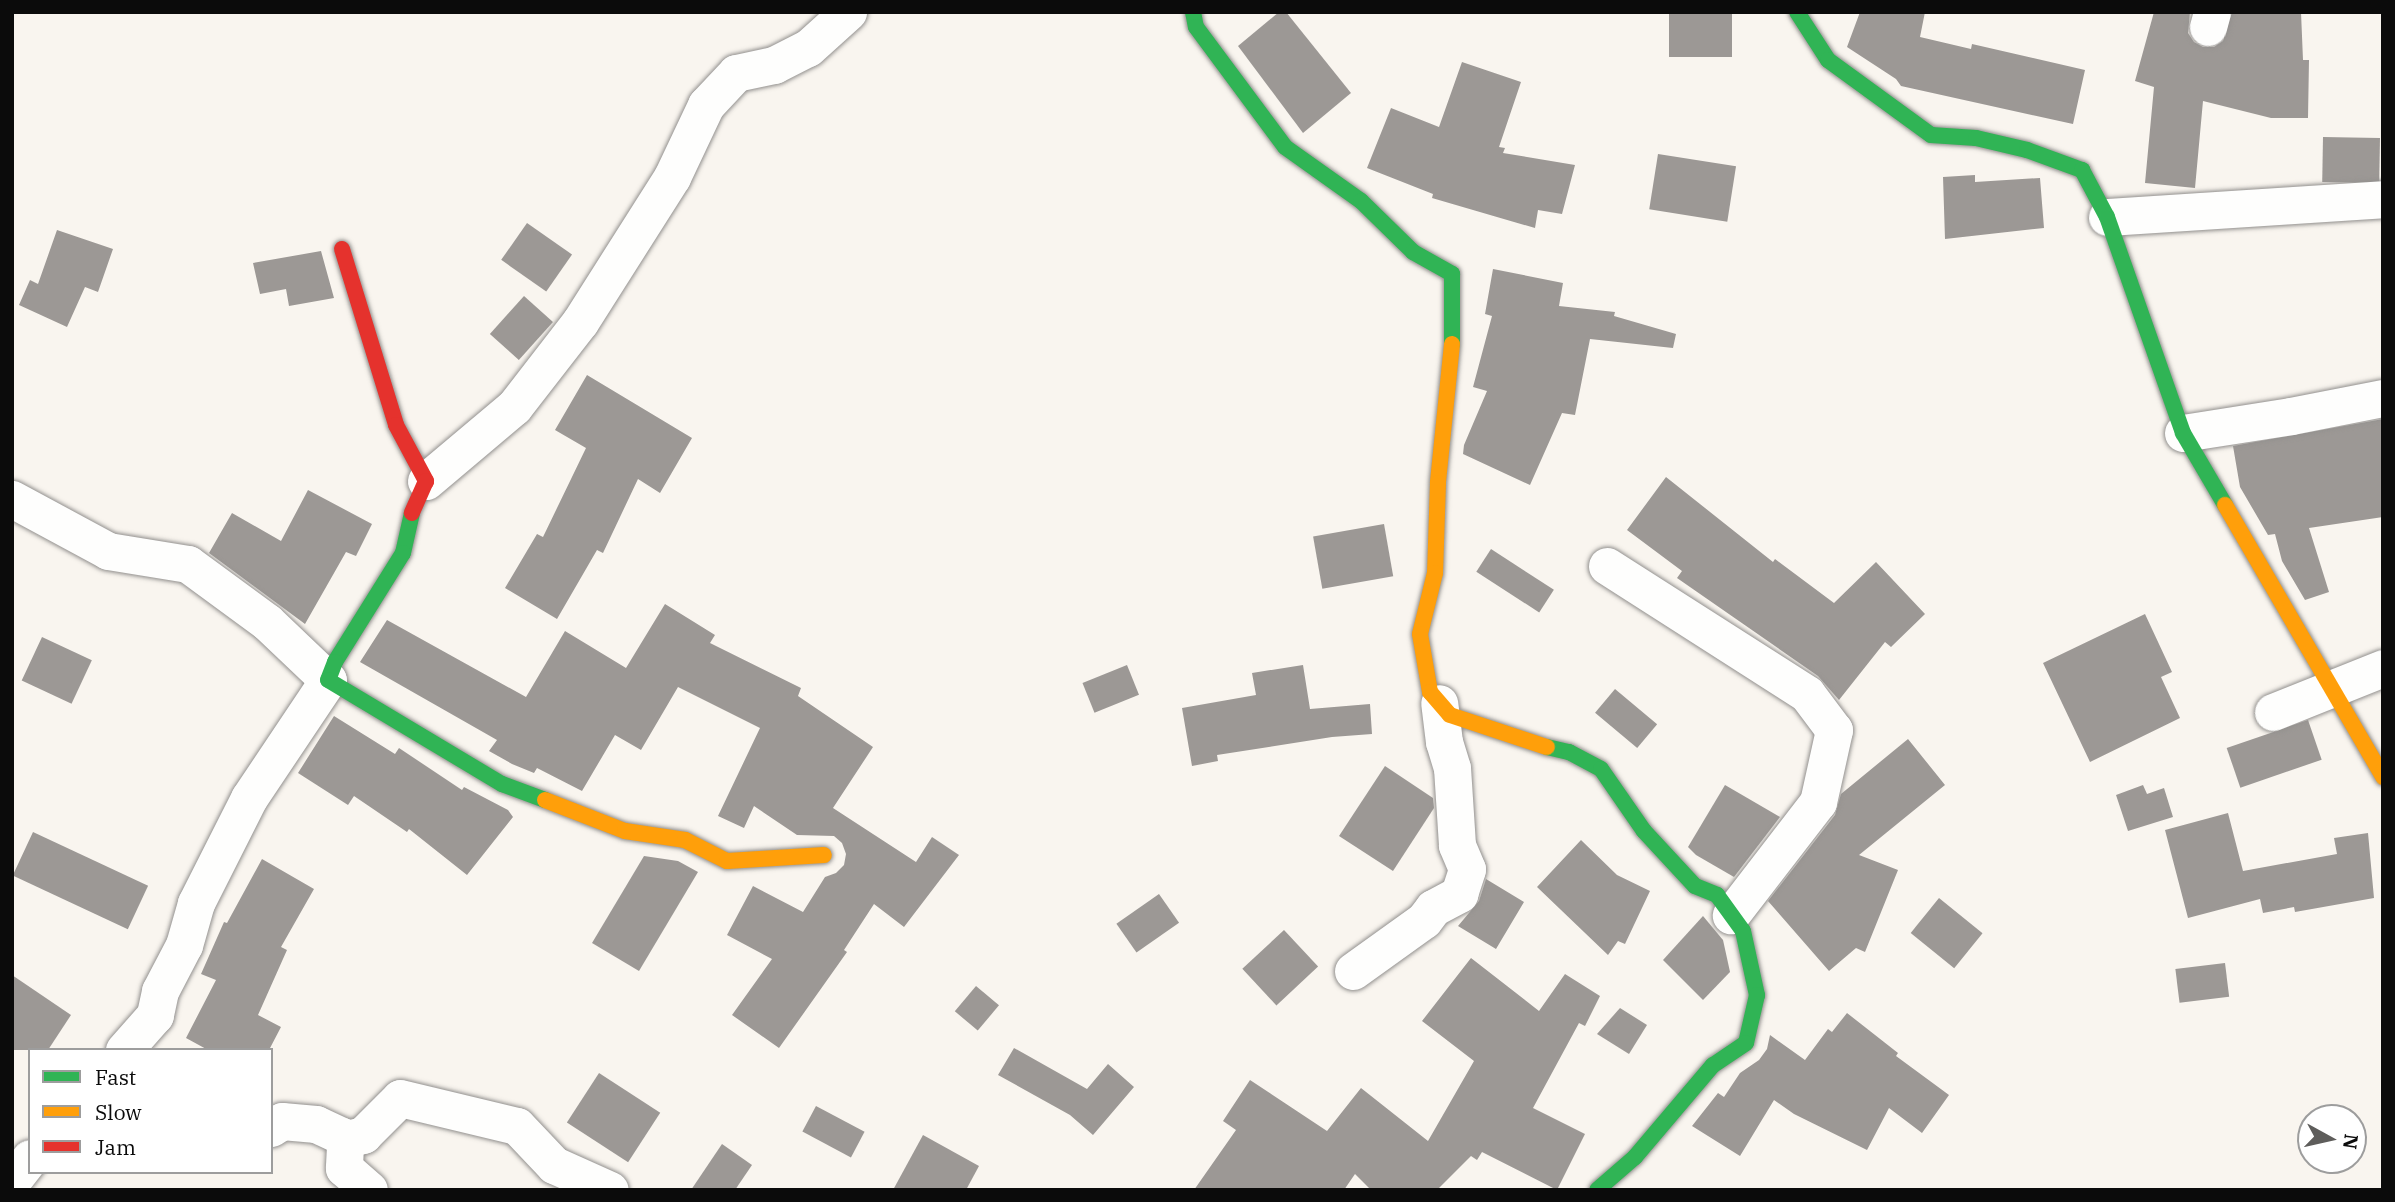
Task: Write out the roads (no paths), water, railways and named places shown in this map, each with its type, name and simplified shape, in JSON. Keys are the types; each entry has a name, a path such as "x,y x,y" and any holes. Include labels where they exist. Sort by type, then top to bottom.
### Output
{"street":[{"path":"126,1048 155,1015 160,990 184,945 196,903 249,798 328,680 335,662 403,553 409,521 426,481 514,407 580,321 671,177 706,105 736,73 774,65 808,48 848,12"},
{"path":"1193,12 1196,27 1285,147 1361,201 1413,252 1452,274 1454,320 1438,483 1435,573 1420,634 1430,692 1450,715 1522,741 1569,752 1601,769 1644,831 1695,886 1717,895 1743,931 1757,995 1746,1044 1713,1065 1615,1184"},
{"path":"1797,12 1828,60 1931,135 1976,138 2014,147 2082,170 2107,217 2183,433 2383,777"},
{"path":"2107,217 2383,200"},
{"path":"342,249 396,425 426,481"},
{"path":"2183,433 2383,398"},
{"path":"12,499 108,551 188,564 267,622 328,680 502,784 625,831 685,840 727,861 748,862 824,855"},
{"path":"1607,566 1807,694 1834,730 1818,802 1731,915"},
{"path":"2273,712 2383,668"},
{"path":"1353,971 1424,920 1433,908 1459,894 1467,869 1457,845 1452,768 1444,742 1439,703"},
{"path":"343,1140 363,1135 400,1098 517,1126 545,1177 610,1190"},
{"path":"273,1127 282,1121 316,1124 342,1136 344,1168 369,1190"},
{"path":"12,1181 28,1161"}]}
